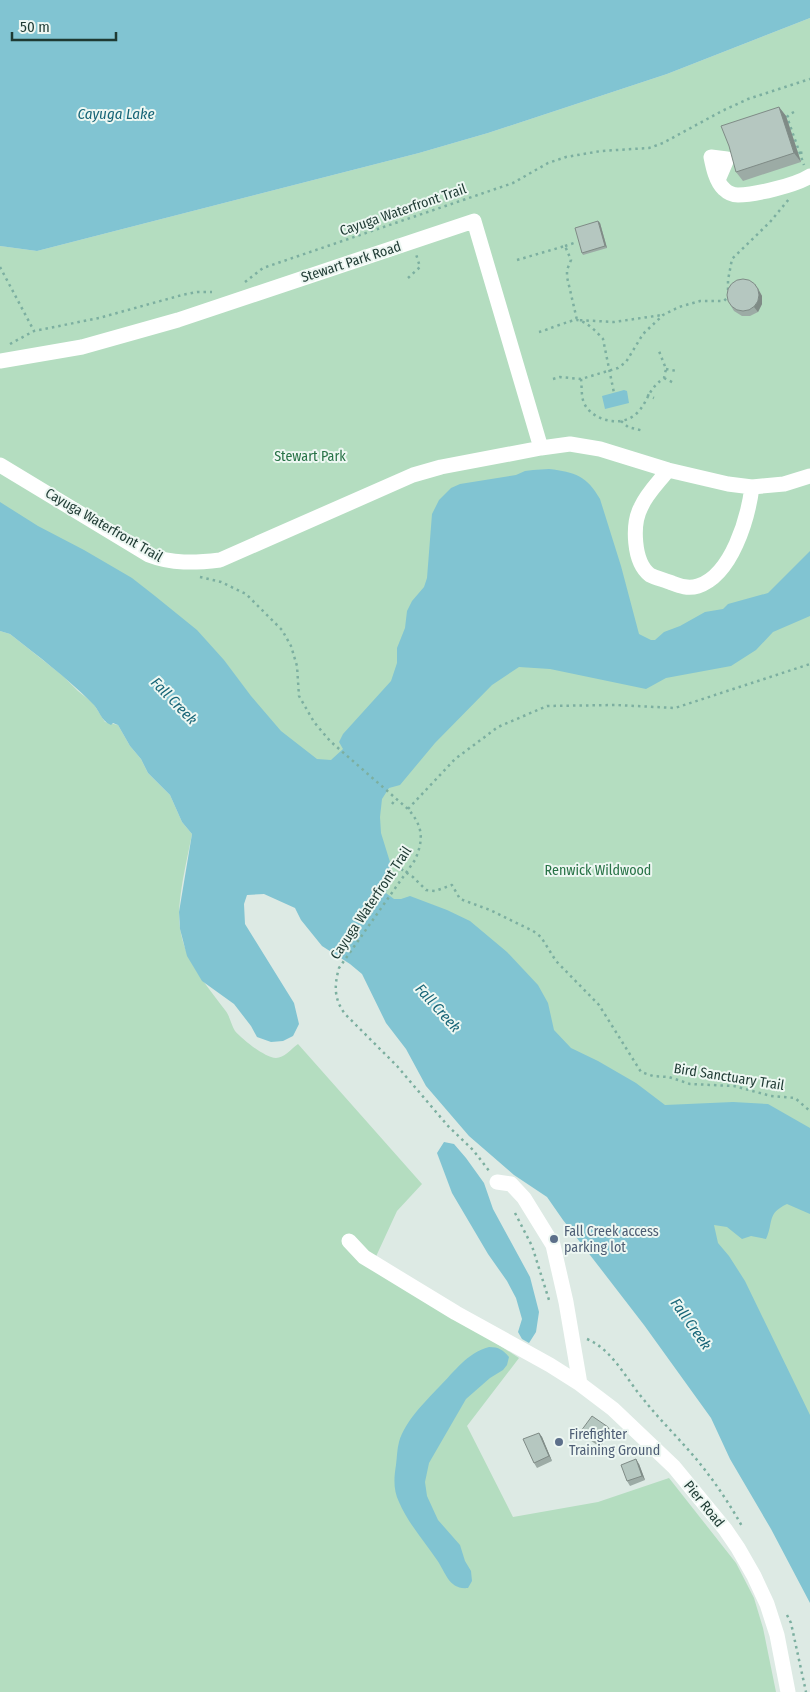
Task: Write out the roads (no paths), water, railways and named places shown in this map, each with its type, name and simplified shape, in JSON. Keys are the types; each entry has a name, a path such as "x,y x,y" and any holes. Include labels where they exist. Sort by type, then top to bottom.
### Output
{"street":[{"path":"718,180 722,188 730,193 739,195 765,191 808,177"},
{"name":"Stewart Park Road","path":"0,361 82,347 178,320 474,221 541,448"},
{"path":"0,465 149,555 163,561 181,563 220,560 414,475 441,467 541,448 570,444 600,449 668,470 728,484 752,487 784,484 810,476"},
{"path":"668,470 640,508 635,535 637,551 641,564 650,574 684,588 696,587 709,580 732,551 746,518 752,487"},
{"path":"497,1182 511,1184 524,1198 553,1245 566,1302 580,1384"},
{"name":"Pier Road","path":"349,1241 364,1257 456,1313 550,1365 580,1384 613,1409 674,1467 725,1529 754,1576 767,1604 777,1635 788,1692"}],"water":[{"name":"Cayuga Lake","path":"0,0 810,0 810,18 667,74 488,133 419,153 37,251 0,246"},
{"path":"624,390 627,391 629,403 605,409 602,396"},
{"name":"Fall Creek","path":"549,469 573,474 585,480 600,499 621,566 639,634 655,640 664,632 680,626 705,612 723,609 728,604 768,593 810,551 810,616 773,632 756,650 731,666 666,678 646,689 550,669 519,667 492,685 435,743 400,785 389,788 382,799 381,833 390,862 386,893 394,899 410,896 470,921 507,952 538,985 548,1003 554,1030 571,1048 636,1083 665,1105 733,1102 768,1104 810,1128 810,1214 787,1204 773,1215 766,1239 751,1236 742,1239 727,1227 714,1225 718,1243 745,1281 810,1415 810,1603 771,1529 730,1459 711,1418 644,1325 547,1197 514,1175 469,1136 426,1086 406,1049 386,1023 362,974 322,946 301,920 295,908 264,894 247,895 244,904 245,924 294,1003 299,1024 293,1036 283,1041 271,1042 257,1037 234,1004 202,981 187,956 180,929 179,912 192,834 182,822 170,795 148,773 118,725 107,723 94,705 62,675 10,634 0,631 0,502 38,526 132,578 197,630 224,660 281,731 317,759 331,760 343,749 339,742 343,734 391,681 397,663 397,648 405,628 407,611 412,601 424,587 427,578 432,514 439,500 451,488 460,484 516,475 525,471"},
{"path":"444,1142 454,1144 484,1183 493,1209 530,1277 539,1312 536,1332 529,1343 522,1339 518,1332 522,1319 516,1298 452,1193 437,1153"},
{"path":"489,1347 498,1348 509,1357 507,1365 466,1399 429,1463 425,1482 427,1496 438,1520 460,1545 465,1561 471,1571 472,1581 468,1588 462,1588 449,1580 399,1502 394,1484 397,1450 402,1434 422,1405 462,1363 474,1354"}],"place":[{"name":"Fall Creek access parking lot","path":"554,1239"},
{"name":"Firefighter Training Ground","path":"559,1442"}],"park label":[{"name":"Stewart Park","path":"310,456"},
{"name":"Renwick Wildwood","path":"598,870"}]}
